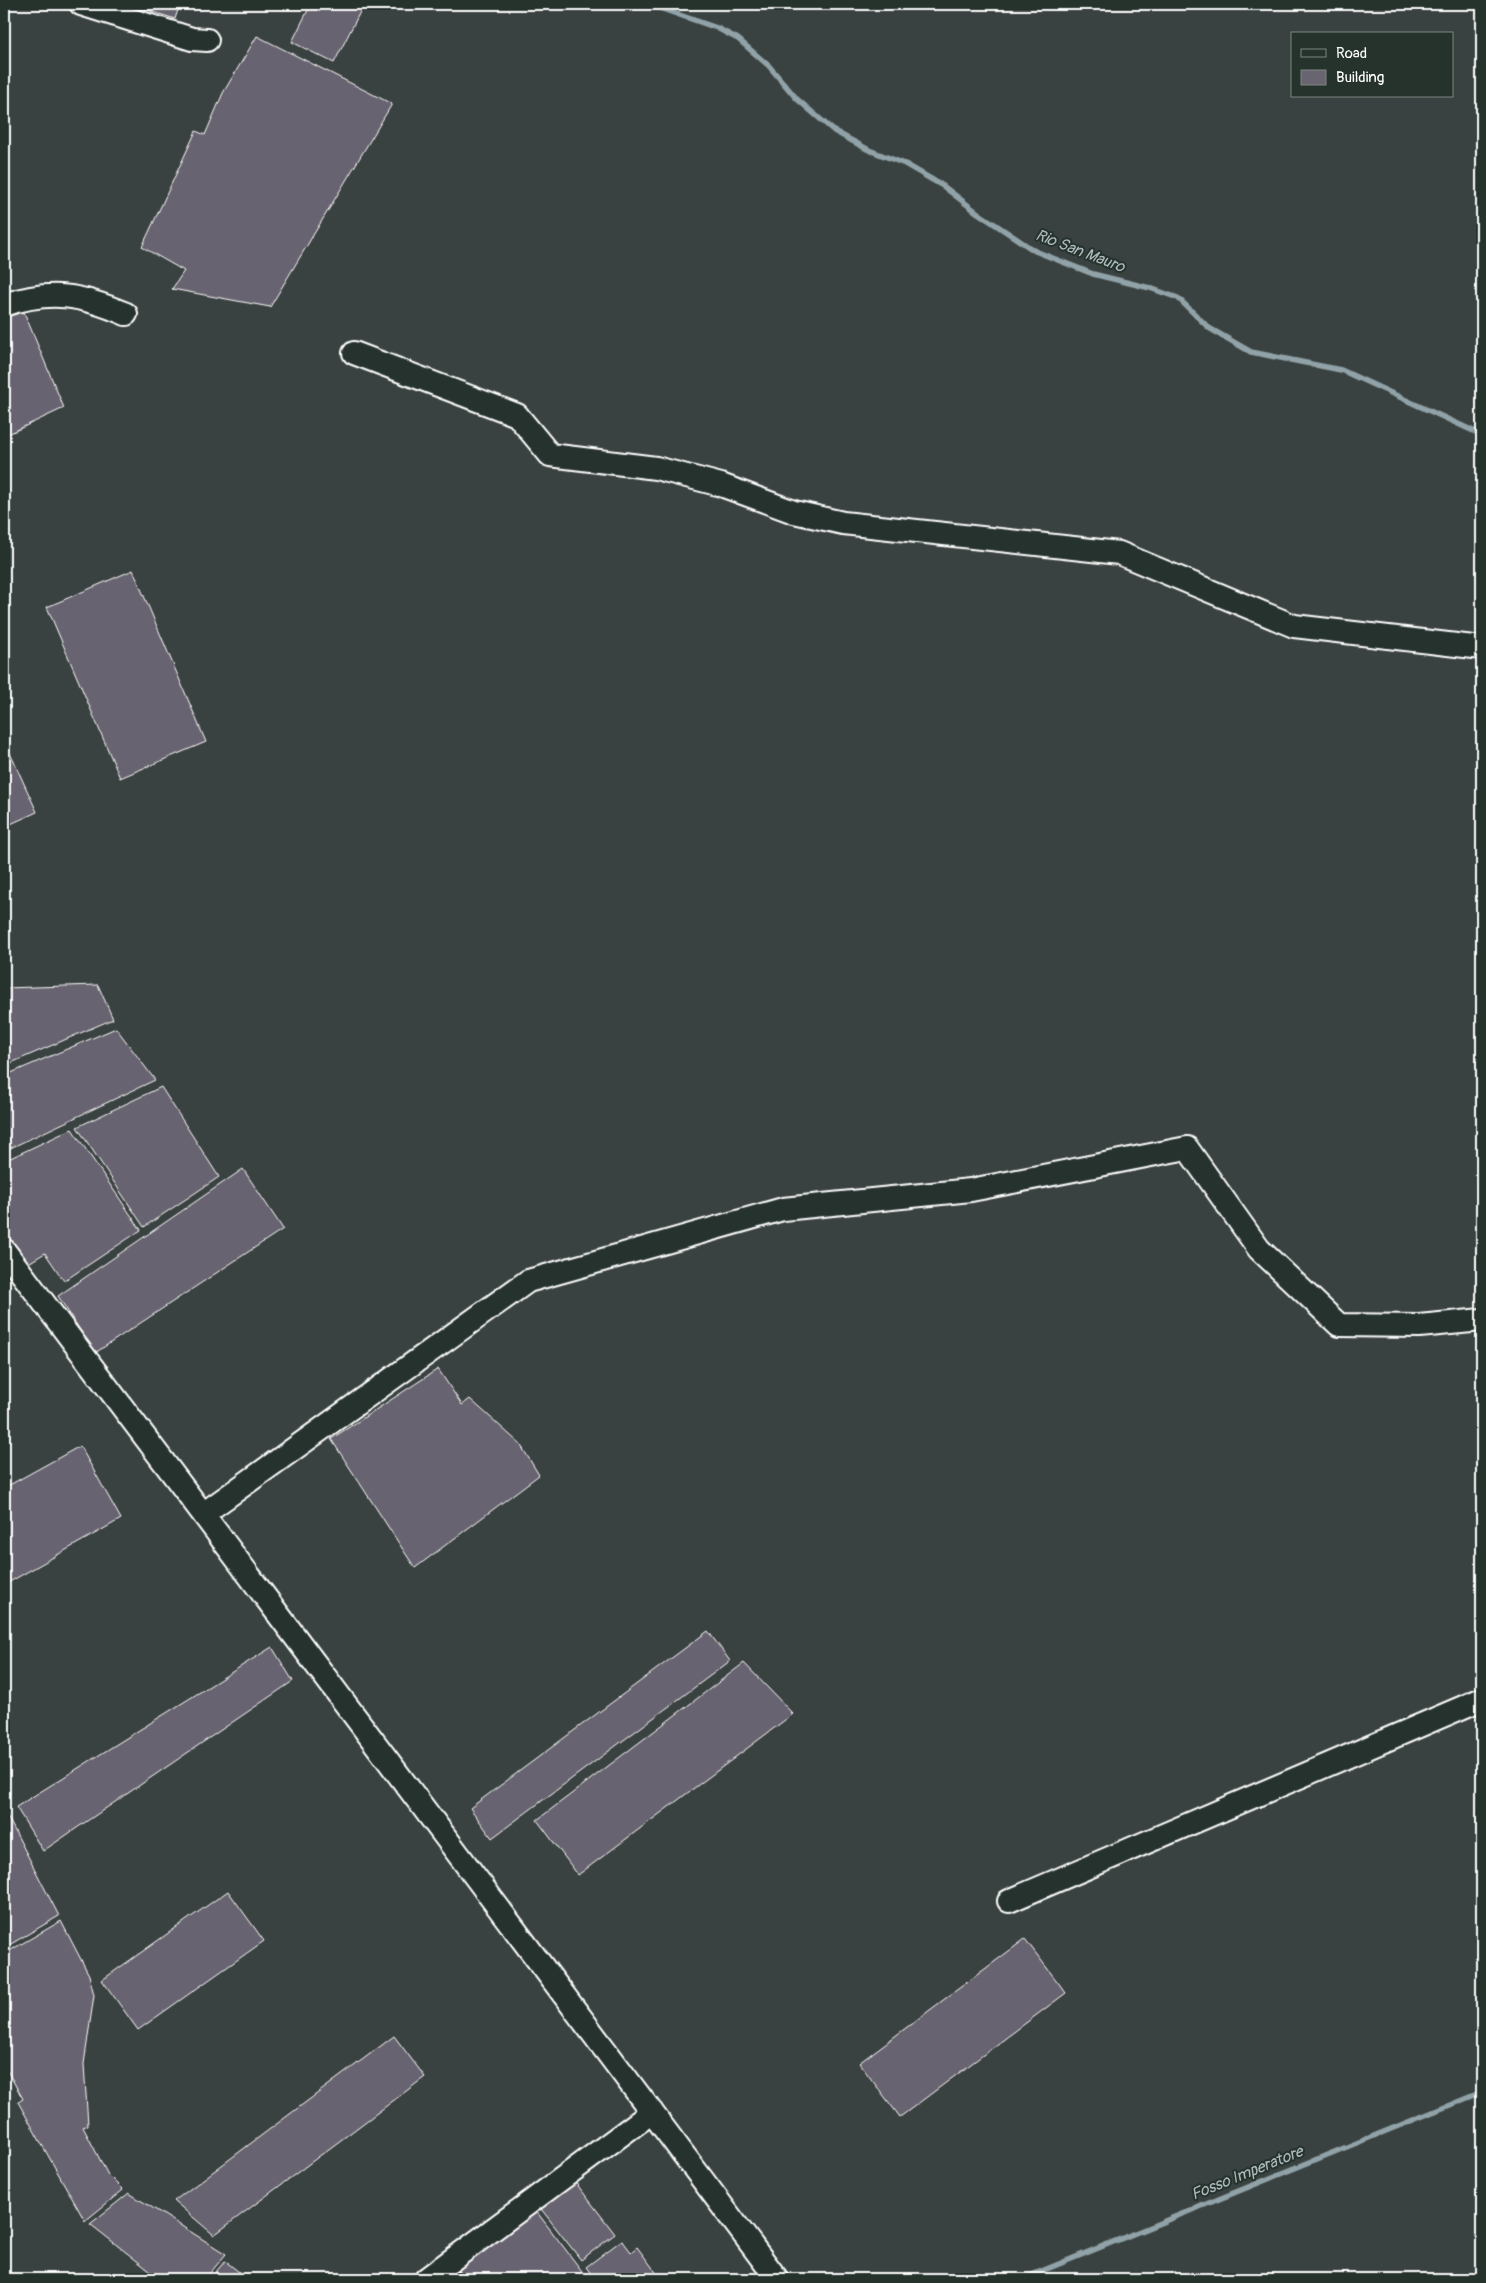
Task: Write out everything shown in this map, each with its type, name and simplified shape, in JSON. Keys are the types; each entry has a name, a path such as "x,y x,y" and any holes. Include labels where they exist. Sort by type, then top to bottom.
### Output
{"street":[{"path":"82,4 192,39 207,40"},
{"path":"4,305 23,299 68,295 95,301 126,314"},
{"path":"354,353 517,415 550,454 656,468 721,485 794,512 843,523 1119,553 1294,626 1482,648"},
{"path":"203,1514 528,1281 783,1209 971,1190 1187,1148 1259,1249 1339,1325 1419,1326 1482,1320"},
{"path":"4,1250 777,2279"},
{"path":"1009,1901 1482,1699"},
{"path":"426,2279 652,2112"}],"building":[{"path":"145,4 180,4 175,19 144,9"},
{"path":"311,4 364,4 334,63 292,42"},
{"path":"257,36 392,104 270,307 172,289 184,271 142,247 196,131 205,135 223,93"},
{"path":"21,305 64,408 4,436 4,313"},
{"path":"133,570 206,742 120,778 47,607"},
{"path":"4,740 37,812 4,827"},
{"path":"98,985 113,1019 4,1066 4,988"},
{"path":"116,1028 155,1080 4,1151 4,1076"},
{"path":"161,1087 219,1177 144,1227 77,1127"},
{"path":"72,1129 141,1230 64,1281 45,1253 27,1264 4,1230 4,1161"},
{"path":"243,1169 283,1229 95,1353 58,1296"},
{"path":"438,1369 462,1405 470,1399 520,1444 539,1475 415,1568 331,1439"},
{"path":"80,1446 121,1519 4,1585 4,1488"},
{"path":"708,1631 730,1661 492,1838 470,1808"},
{"path":"272,1647 293,1681 43,1851 16,1807"},
{"path":"744,1663 793,1714 578,1875 537,1820"},
{"path":"4,1810 59,1916 4,1948"},
{"path":"228,1891 264,1941 138,2030 102,1980"},
{"path":"61,1921 89,1975 94,1995 84,2064 88,2125 83,2127 108,2175 123,2190 85,2221 18,2102 23,2099 4,2065 4,1954"},
{"path":"1025,1939 1066,1993 900,2117 859,2063"},
{"path":"394,2036 425,2077 214,2235 174,2201"},
{"path":"572,2178 615,2234 581,2260 538,2205"},
{"path":"129,2193 226,2254 205,2279 160,2279 90,2224"},
{"path":"533,2207 588,2279 437,2279"},
{"path":"622,2240 631,2252 637,2247 661,2279 595,2279 586,2267"},
{"path":"225,2261 248,2279 210,2279"}],"waterway":[{"name":"Rio San Mauro","path":"648,4 717,28 738,39 769,66 797,99 834,131 869,150 905,164 943,186 978,213 1035,251 1093,274 1150,288 1178,298 1209,328 1251,352 1341,370 1482,435"},
{"name":"Fosso Imperatore","path":"1022,2279 1482,2092"}]}
